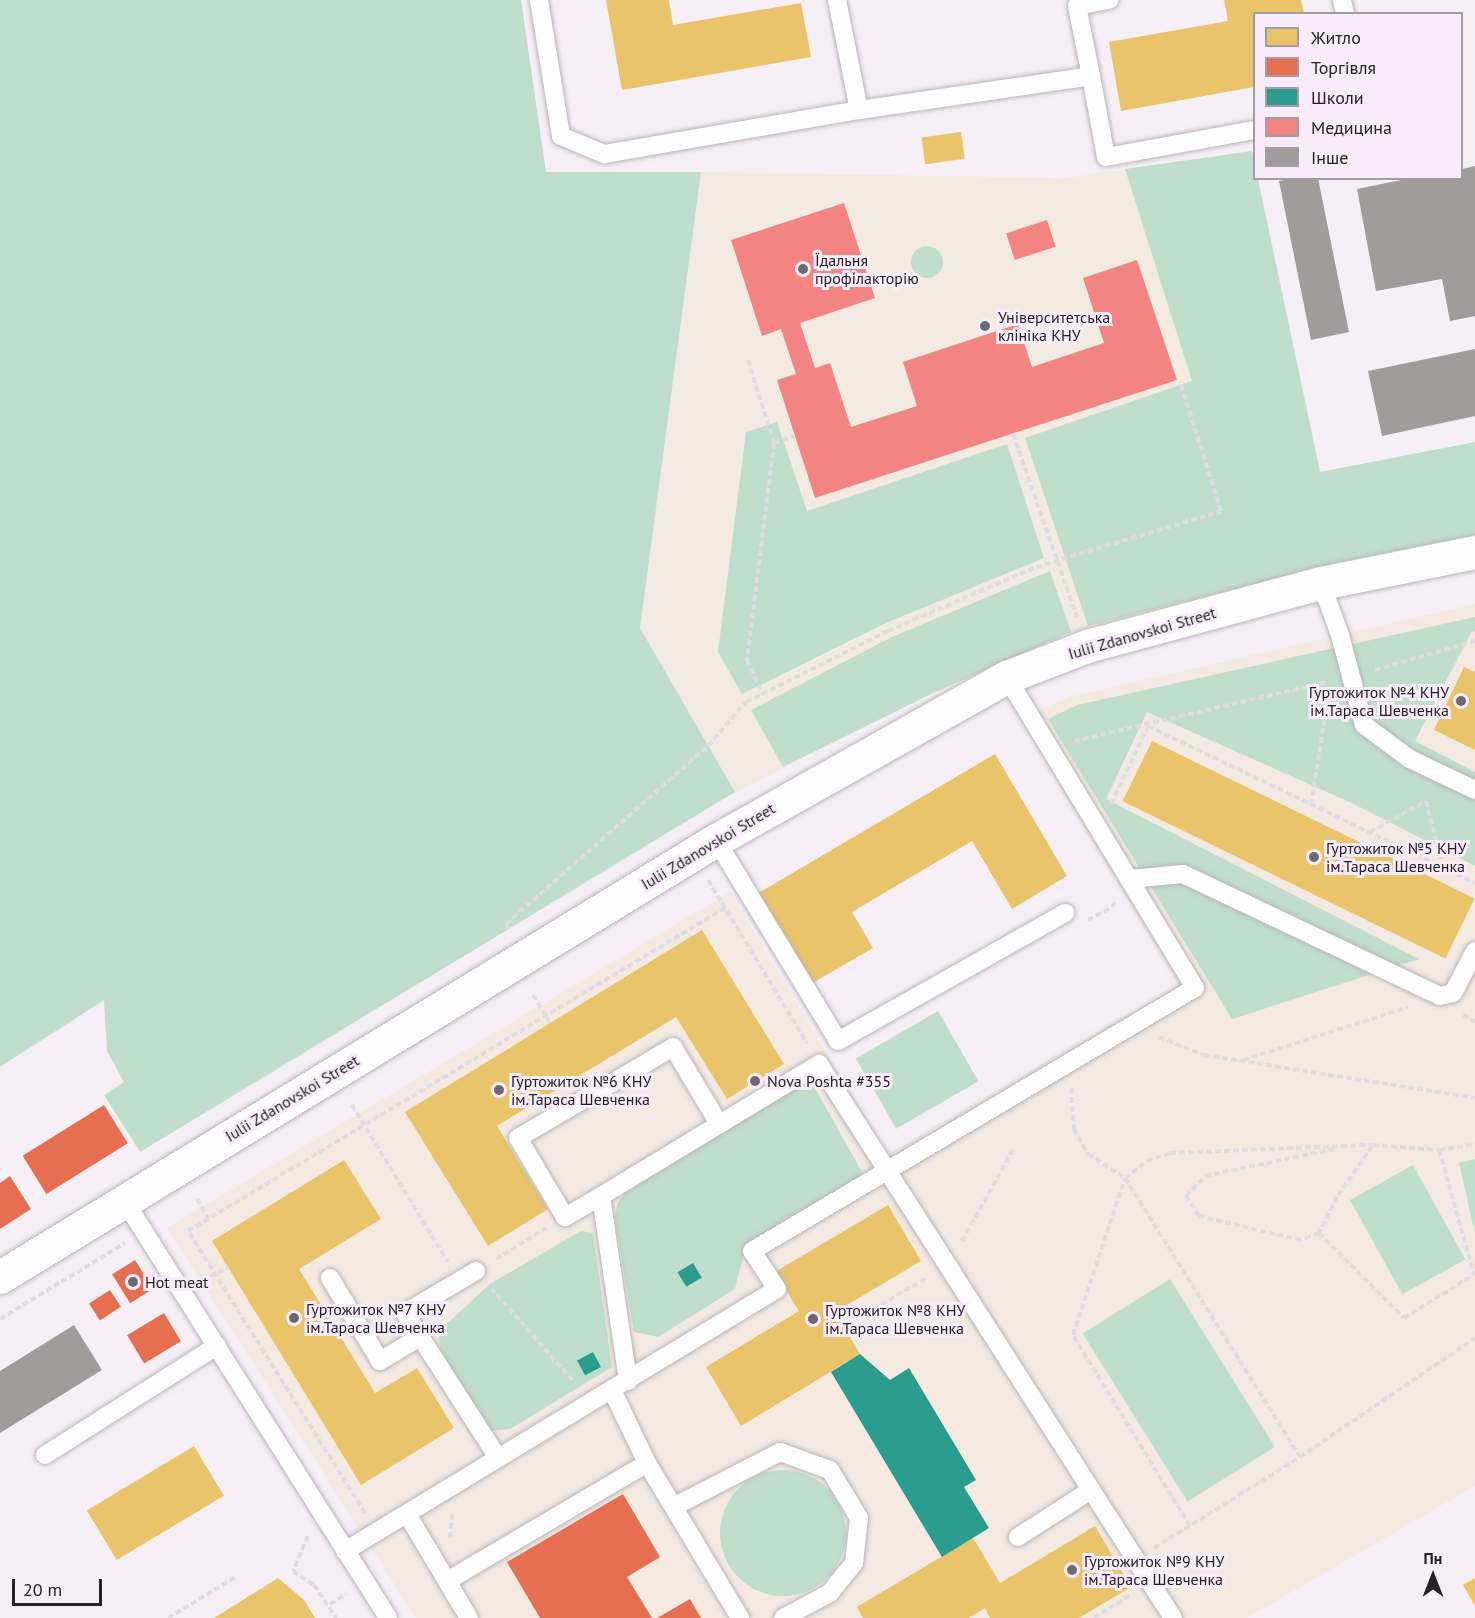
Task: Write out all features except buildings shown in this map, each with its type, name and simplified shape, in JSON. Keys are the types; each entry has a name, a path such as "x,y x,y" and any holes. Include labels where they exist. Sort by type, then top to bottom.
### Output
{"street":[{"name":"Iulii Zdanovskoi Street","path":"0,1277 716,840 1007,676 1087,646 1321,583 1475,552"}],"lane":[{"path":"539,0 561,136 604,154 860,110 1091,76"},
{"path":"837,0 860,110"},
{"path":"1110,0 1077,6 1106,157 1253,130"},
{"path":"1321,583 1364,725 1410,759 1475,790"},
{"path":"345,1551 777,1289 752,1251 1195,988 1007,676"},
{"path":"716,840 838,1041 1065,913"},
{"path":"1129,879 1184,874 1440,996 1453,993 1475,951"},
{"path":"719,1124 673,1047 518,1138 565,1217 819,1064 1173,1618"},
{"path":"601,1196 628,1380"},
{"path":"124,1200 388,1618"},
{"path":"476,1271 405,1313 498,1458"},
{"path":"330,1278 380,1362 420,1337"},
{"path":"45,1455 217,1347"},
{"path":"612,1390 647,1463 675,1506 740,1618"},
{"path":"675,1506 780,1452 830,1470 860,1518 854,1563 830,1593 783,1618"},
{"path":"447,1581 647,1463"},
{"path":"1018,1537 1091,1490"},
{"path":"407,1514 469,1618"}],"path":[{"path":"748,360 774,443 747,660 764,694"},
{"path":"506,924 708,746 747,702 888,631 1057,561 1221,511 1180,381"},
{"path":"1013,434 1087,646"},
{"path":"774,443 795,436"},
{"path":"1351,676 1475,641"},
{"path":"1049,746 1148,726 1331,682 1311,805"},
{"path":"1148,726 1475,883"},
{"path":"1099,829 1148,726"},
{"path":"1370,833 1426,801 1443,867"},
{"path":"1065,913 1086,920 1112,907 1129,879"},
{"path":"376,1532 188,1231 725,908"},
{"path":"533,996 550,1023"},
{"path":"1243,1060 1440,996"},
{"path":"1132,1026 1204,1055 1475,1098"},
{"path":"1069,1063 1074,1129 1088,1154 1125,1178 1300,1457"},
{"path":"352,1105 459,1280"},
{"path":"1190,1526 1073,1335 1125,1178 1147,1161 1170,1153 1373,1145 1438,1150 1475,1144"},
{"path":"1347,1146 1204,1176 1186,1196 1199,1216 1301,1240 1319,1233 1337,1197 1373,1145"},
{"path":"858,1318 947,1266 1014,1148"},
{"path":"1319,1233 1404,1318 1475,1274 1438,1150"},
{"path":"197,1199 209,1219"},
{"path":"565,1217 476,1271 592,1402"},
{"path":"0,1319 144,1231"},
{"path":"1135,1559 1300,1457 1475,1338"},
{"path":"447,1581 454,1485"},
{"path":"310,1533 293,1571 314,1585 330,1604 336,1618"},
{"path":"168,1618 237,1576"},
{"path":"1094,1618 1150,1583"},
{"path":"330,1604 347,1594"}],"shaded area":[{"name":"Університетська клініка КНУ","path":"1252,151 1253,180 1258,180 1340,562 1071,632 933,693 735,792 640,628 701,172 1066,178"},
{"path":"1475,604 1475,1486 1247,1618 416,1618 167,1228 730,892 887,1154 1179,985 1019,719 1069,697"}],"green space":[{"path":"0,0 521,0 546,172 701,172 640,628 735,792 140,1152 104,1095 124,1082 107,1051 104,1000 0,1067"},
{"path":"1252,151 1253,180 1258,180 1320,472 1475,442 1475,535 1340,562 1088,626 1025,438 1192,381 1125,169"},
{"path":"927,246 938,251 943,262 938,273 927,278 916,273 911,262 916,251"},
{"path":"777,422 807,511 1007,444 1044,558 886,623 742,694 718,652 746,432"},
{"path":"1050,571 1071,632 933,693 783,767 751,710 892,637"},
{"path":"1475,617 1475,632 1472,631 1415,741 1475,772 1475,866 1354,804 1147,712 1106,799 1419,959 1232,1019 1048,719 1077,705"},
{"path":"938,1011 978,1081 896,1129 856,1058"},
{"path":"810,1079 863,1174 746,1245 735,1289 658,1337 634,1332 615,1219 617,1204 625,1193"},
{"path":"1475,1159 1475,1233 1459,1163"},
{"path":"1413,1165 1465,1259 1402,1294 1350,1200"},
{"path":"581,1231 593,1233 612,1367 510,1429 488,1431 440,1352 439,1331 490,1284"},
{"path":"1170,1279 1275,1447 1188,1501 1083,1334"},
{"path":"783,1470 807,1475 828,1488 841,1509 846,1533 841,1557 828,1578 807,1591 783,1596 759,1591 738,1578 725,1557 720,1533 725,1509 738,1488 759,1475"}],"place":[{"name":"Їдальня профілакторію","path":"803,269"},
{"name":"Університетська клініка КНУ","path":"985,326"},
{"name":"Гуртожиток №4 КНУ ім.Тараса Шевченка","path":"1461,701"},
{"name":"Гуртожиток №5 КНУ ім.Тараса Шевченка","path":"1314,857"},
{"name":"Nova Poshta #355","path":"755,1081"},
{"name":"Гуртожиток №6 КНУ ім.Тараса Шевченка","path":"499,1090"},
{"name":"Hot meat","path":"133,1282"},
{"name":"Гуртожиток №7 КНУ ім.Тараса Шевченка","path":"294,1318"},
{"name":"Гуртожиток №8 КНУ ім.Тараса Шевченка","path":"813,1319"},
{"name":"Гуртожиток №9 КНУ ім.Тараса Шевченка","path":"1072,1570"}]}
